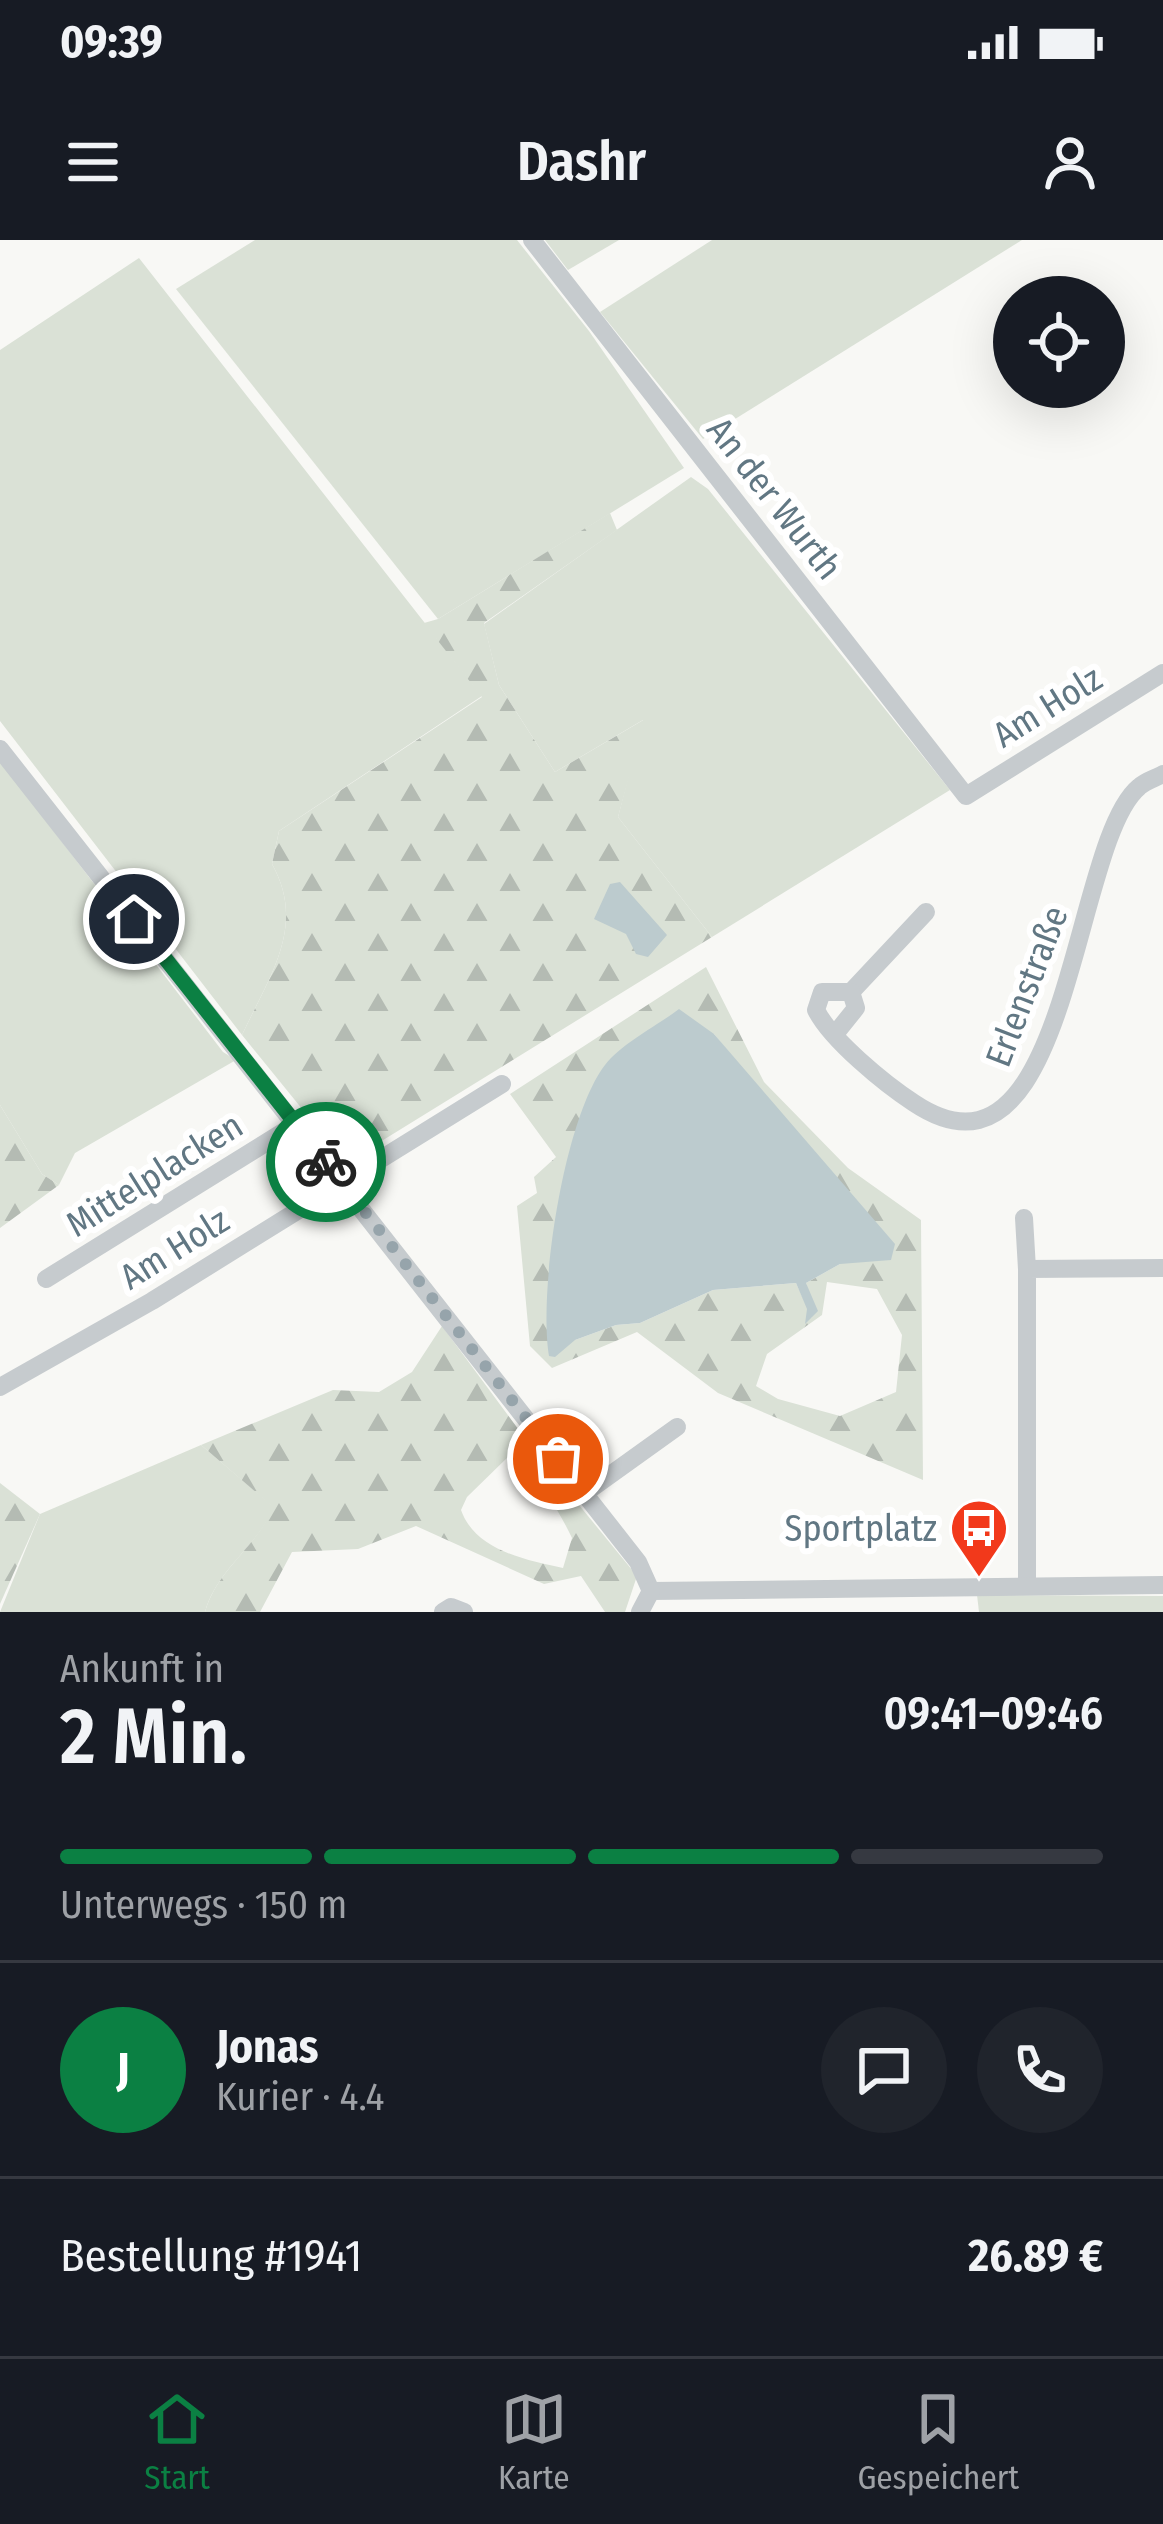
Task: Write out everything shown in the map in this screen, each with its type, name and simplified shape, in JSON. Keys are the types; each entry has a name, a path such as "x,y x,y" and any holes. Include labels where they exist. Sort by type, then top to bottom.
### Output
{"street":[{"name":"An der Wurth","path":"532,240 966,796"},
{"name":"Am Holz","path":"966,796 1163,673"},
{"path":"0,749 585,1493 638,1562 651,1591"},
{"name":"Erlenstraße","path":"836,1033 879,1078 920,1108 962,1122 990,1118 1020,1095 1084,931 1112,832 1137,788 1163,774"},
{"path":"850,992 856,1008 836,1033 823,1024 816,1010 822,992 850,992 926,912"},
{"name":"Am Holz","path":"0,1387 502,1084"},
{"name":"Mittelplacken","path":"46,1279 296,1124"},
{"path":"1024,1217 1027,1585"},
{"path":"1027,1269 1163,1268"},
{"path":"585,1493 677,1426"},
{"path":"651,1591 1163,1585"},
{"path":"876,1589 876,1612"},
{"path":"640,1612 651,1591"},
{"path":"443,1612 452,1607 464,1612"}],"green space":[{"path":"255,240 517,240 589,331 684,468 438,619 176,289"},
{"path":"545,240 619,240 568,270"},
{"path":"712,240 1022,240 703,439 600,312"},
{"path":"139,258 482,696 279,831 272,864 282,887 285,930 273,972 242,1035 0,721 0,350"},
{"path":"691,477 708,489 950,790 712,937 618,817 643,720 555,772 499,685 484,624"},
{"path":"610,513 617,530 484,623 499,685 555,772 645,719 618,817 712,937 346,1163 242,1035 273,972 285,930 282,887 272,864 279,831 482,697 424,623 438,619"},
{"path":"0,761 223,1052 236,1060 75,1153 59,1185 42,1174 0,1105"},
{"path":"706,967 764,1082 848,1168 921,1220 923,1480 718,1393 637,1332 552,1368 530,1346 517,1206 537,1193 534,1177 556,1157 510,1094","holes":["714,1034 766,1099 840,1264 806,1283 812,1318 796,1283 713,1290 640,1323 616,1325 575,1340","827,1282 877,1289 902,1335 896,1392 840,1416 778,1399 756,1386 767,1354 822,1315"]},
{"path":"0,1105 42,1174 59,1185 0,1228"},
{"path":"442,1326 530,1445 637,1576 625,1612 605,1612 581,1576 544,1584 416,1526 358,1549 292,1552 260,1612 205,1612 218,1583 273,1507 201,1445 333,1390 379,1392 412,1372","holes":["508,1457 545,1492 572,1538 563,1568 489,1544 461,1510 467,1497"]},
{"path":"201,1445 274,1507 218,1583 205,1612 0,1612 40,1514"},
{"path":"0,1483 40,1514 0,1604"},
{"path":"977,1595 1163,1596 1163,1612 979,1612"}],"shaded area":[{"path":"620,882 667,935 648,957 636,954 626,934 594,919 610,884"},
{"path":"679,1009 714,1034 895,1244 891,1260 840,1264 806,1283 818,1311 805,1324 807,1309 796,1283 713,1290 640,1323 616,1325 575,1340 555,1357 549,1356 551,1249 577,1124 590,1090 612,1057"}],"way so far":[{"path":"326,1162 558,1459"}],"place":[{"name":"Sportplatz","path":"979,1579"}],"route":[{"path":"134,919 326,1162"}]}
